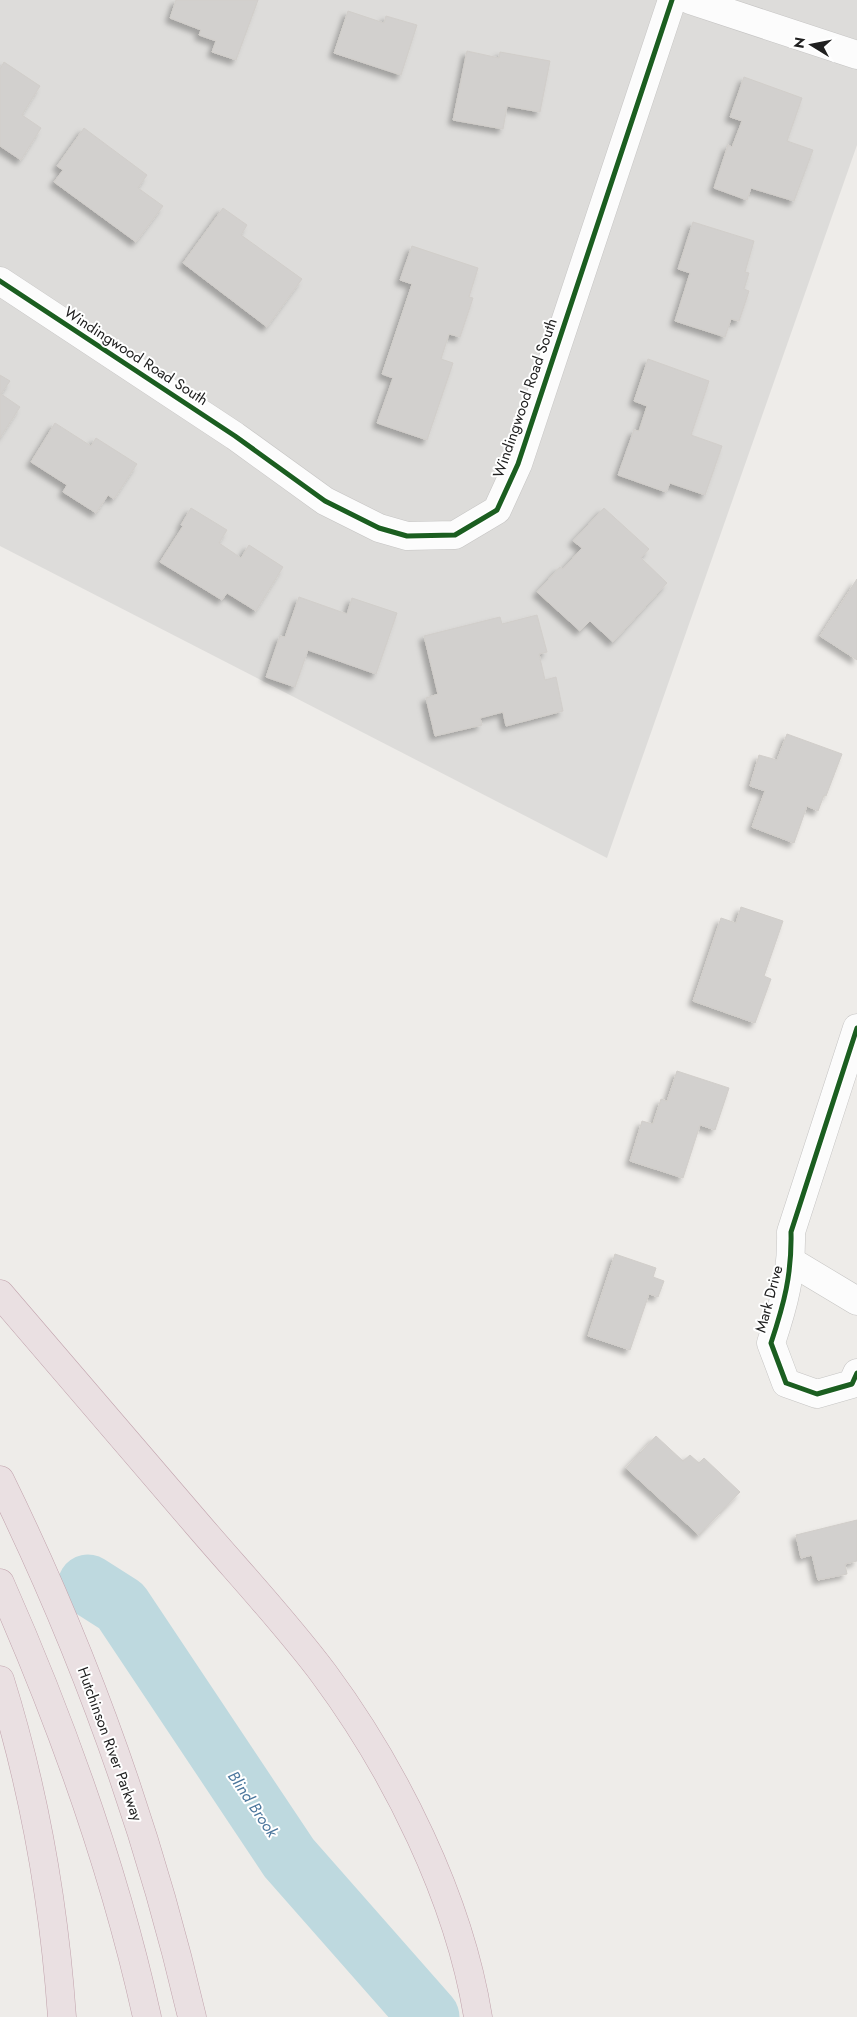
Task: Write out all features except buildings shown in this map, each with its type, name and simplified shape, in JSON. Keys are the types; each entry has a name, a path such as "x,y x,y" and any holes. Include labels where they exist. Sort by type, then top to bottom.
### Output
{"highway":[{"path":"0,1294 293,1635 347,1707 369,1740 410,1816 441,1887 461,1947 478,2017"},
{"name":"Hutchinson River Parkway","path":"0,1480 59,1609 129,1792 163,1902 192,2017"},
{"path":"0,1584 41,1681 90,1812 126,1929 147,2017"},
{"path":"0,1680 19,1745 36,1823 51,1913 62,2017"}],"street":[{"name":"Windingwood Road South","path":"0,281 235,436 326,501 379,528 407,536 455,535 497,510 518,464 672,0"},
{"path":"690,0 857,55"},
{"name":"Mark Drive","path":"857,1028 791,1232 792,1262 784,1306 770,1343 786,1383 817,1394 852,1384 857,1373"},
{"name":"Mark Drive","path":"792,1262 857,1301"}],"shaded area":[{"path":"0,0 857,0 857,145 607,858 0,546"}],"waterway":[{"name":"Blind Brook","path":"88,1585 121,1606 289,1858 429,2017"}],"cycle path":[{"path":"0,281 235,436 325,501 379,528 407,536 455,535 497,510 518,464 672,0"},
{"path":"857,1028 791,1232 789,1275 780,1315 771,1343 786,1383 817,1394 852,1384 857,1373"}]}
